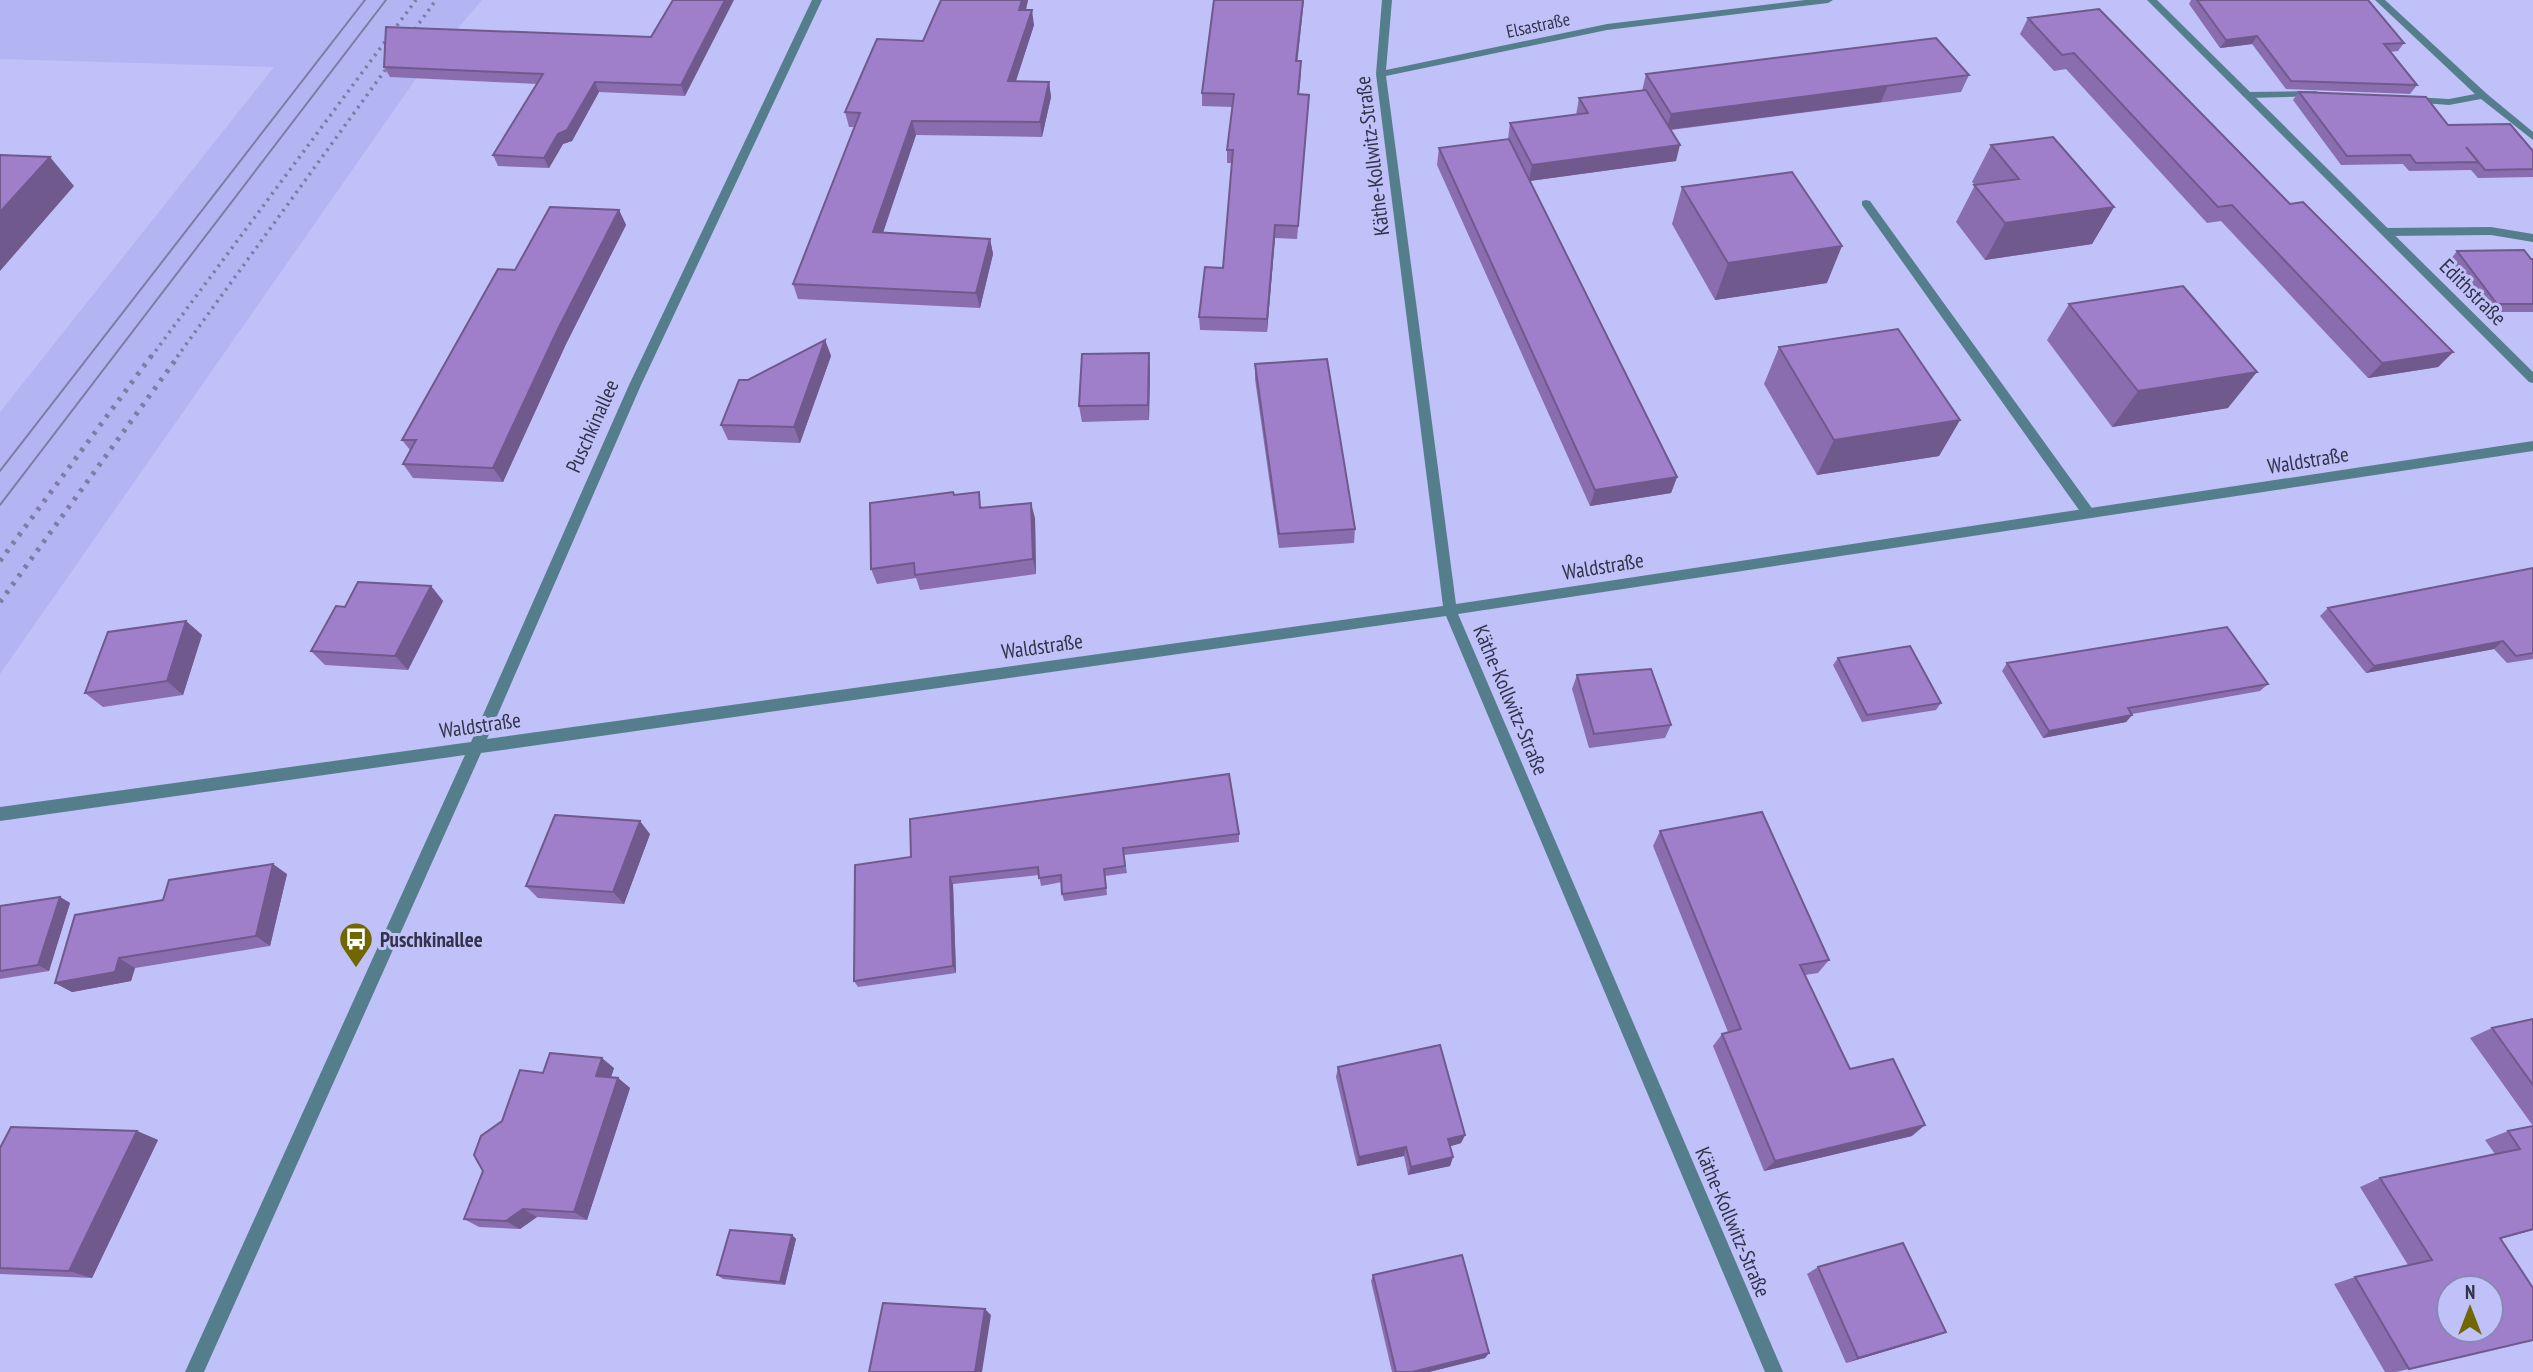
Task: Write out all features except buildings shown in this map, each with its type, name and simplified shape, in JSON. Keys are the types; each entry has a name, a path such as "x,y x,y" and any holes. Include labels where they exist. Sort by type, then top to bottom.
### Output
{"street":[{"name":"Puschkinallee","path":"194,1372 476,747 635,385 817,0"},
{"name":"Käthe-Kollwitz-Straße","path":"1387,0 1381,74 1450,610 1774,1372"},
{"name":"Elsastraße","path":"1381,74 1607,27 1828,0"},
{"name":"Edithstraße","path":"2152,0 2533,379"},
{"path":"2380,0 2483,96 2533,137"},
{"path":"2247,95 2327,95"},
{"path":"2399,99 2449,102 2483,96"},
{"path":"1866,202 2089,514"},
{"name":"Edithstraße","path":"2386,232 2491,230 2533,238"},
{"name":"Waldstraße","path":"0,814 1450,610 2533,446"}],"shaded area":[{"path":"0,0 482,0 420,73 0,674 0,412 274,67 0,59"}],"tram line":[{"path":"0,471 365,0"},
{"path":"0,505 386,0"}],"railway":[{"path":"151,357 416,0"},
{"path":"177,357 436,0"},
{"path":"0,561 152,355"},
{"path":"0,602 179,355"}],"place":[{"name":"Puschkinallee","path":"356,969"}]}
